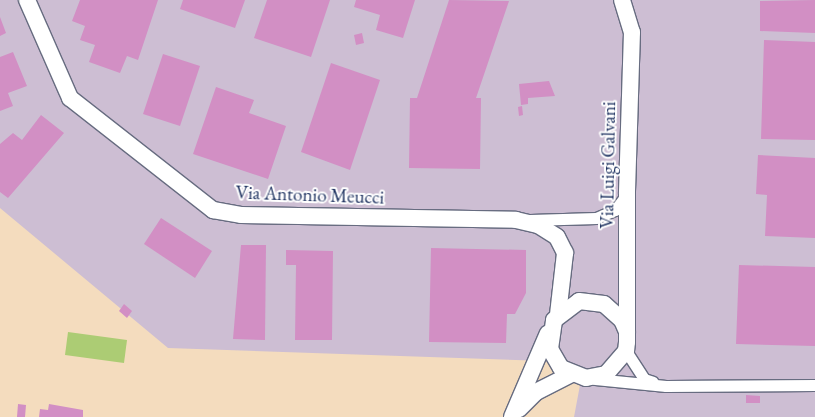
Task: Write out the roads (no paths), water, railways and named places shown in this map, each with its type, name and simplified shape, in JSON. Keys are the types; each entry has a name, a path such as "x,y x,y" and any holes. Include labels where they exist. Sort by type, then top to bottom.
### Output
{"main road":[{"name":"Via Antonio Meucci","path":"27,0 70,98 213,210 241,215 516,220 548,230 563,246 555,321"},
{"name":"Via Luigi Galvani","path":"622,0 632,32 627,194 627,332"},
{"path":"579,301 604,304 622,320 627,332 626,351 606,374 578,376 536,392 513,417 555,321 579,301"},
{"path":"555,321 550,349 578,376"}],"street":[{"name":"Via Antonio Meucci","path":"516,220 596,218 615,210 627,194"},
{"path":"626,351 644,379 666,386"},
{"path":"578,376 666,386 815,385"},
{"path":"803,385 815,377"}]}
